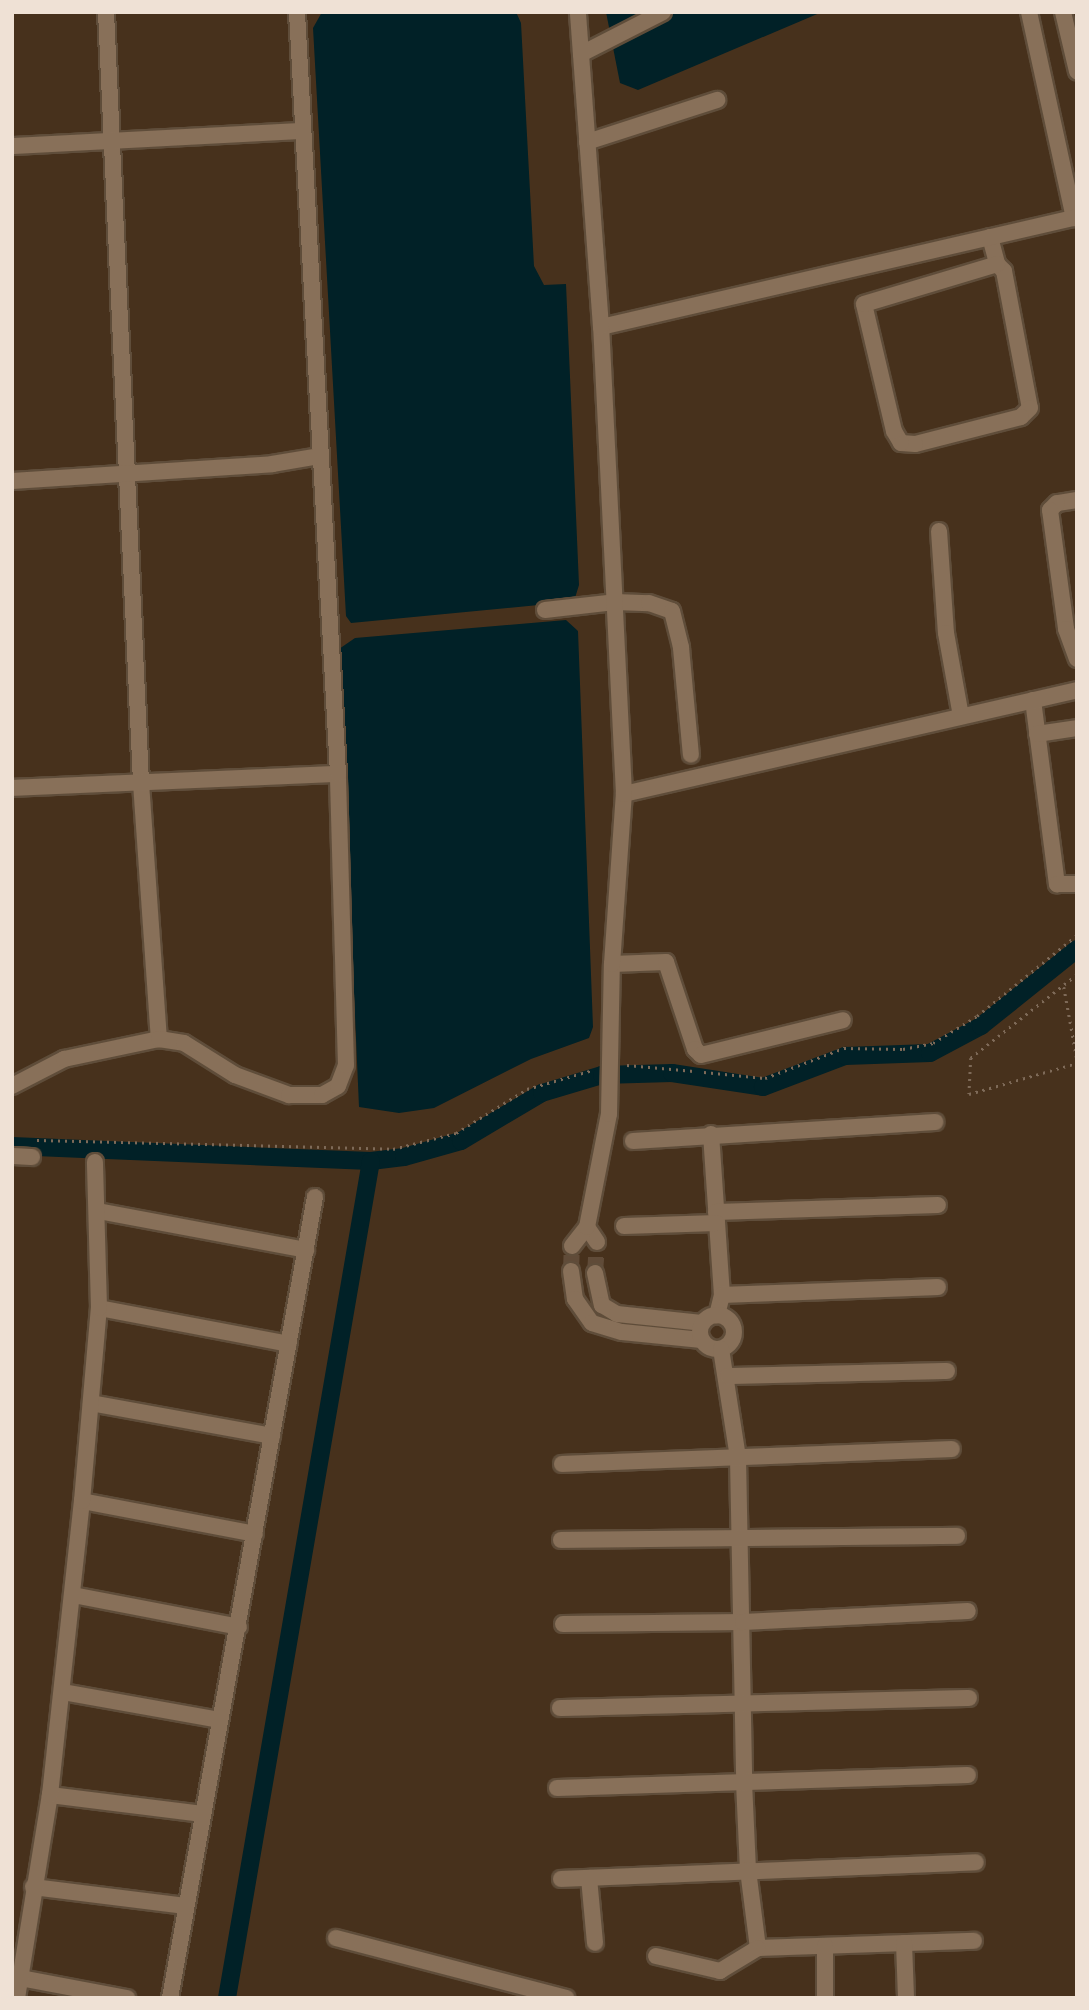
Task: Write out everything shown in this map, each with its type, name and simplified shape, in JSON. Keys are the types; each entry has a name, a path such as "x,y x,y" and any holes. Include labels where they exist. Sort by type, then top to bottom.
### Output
{"street":[{"path":"106,12 125,473 141,783 159,1039"},
{"path":"12,1086 64,1059 159,1039 184,1043 235,1075 289,1095 322,1095 338,1086 346,1065 347,991 338,774 297,12"},
{"path":"572,1246 587,1227 609,1114 614,1034 612,964 624,793 601,327 578,12"},
{"path":"581,54 663,12"},
{"path":"601,327 1076,218 1029,12"},
{"path":"1063,12 1077,71"},
{"path":"587,142 717,100"},
{"path":"12,146 302,131"},
{"path":"990,237 997,264 1004,271 1030,408 1021,416 915,444 901,443 896,439 864,304 997,264"},
{"path":"12,481 272,464 320,456"},
{"path":"1077,500 1057,503 1050,510 1066,629 1077,659"},
{"path":"939,531 946,633 961,716"},
{"path":"545,610 615,602 649,603 671,611 681,648 691,755"},
{"path":"624,793 1077,690"},
{"path":"1033,700 1057,884 1077,884"},
{"path":"1037,734 1077,728"},
{"path":"12,789 338,774"},
{"path":"612,964 666,962 695,1049 701,1055 843,1020"},
{"path":"633,1141 710,1134 935,1122"},
{"path":"710,1134 722,1295 707,1326 710,1348 721,1349"},
{"path":"12,1156 32,1157"},
{"path":"18,1998 63,1692 91,1404 99,1308 95,1162"},
{"path":"170,1998 315,1197"},
{"path":"624,1226 938,1205"},
{"path":"98,1211 306,1250"},
{"path":"587,1227 597,1242"},
{"path":"571,1271 575,1299 592,1323 622,1332 731,1322 734,1333 721,1349"},
{"path":"595,1273 602,1305 617,1314 707,1326"},
{"path":"722,1295 938,1287"},
{"path":"99,1308 289,1344"},
{"path":"721,1349 728,1376 738,1458 744,1782 748,1870 758,1948"},
{"path":"728,1376 947,1371"},
{"path":"91,1404 272,1436"},
{"path":"562,1464 952,1449"},
{"path":"82,1501 255,1534"},
{"path":"561,1540 957,1536"},
{"path":"73,1595 239,1627"},
{"path":"563,1624 743,1622 968,1612"},
{"path":"63,1692 220,1720"},
{"path":"560,1708 742,1706 969,1698"},
{"path":"557,1788 968,1775"},
{"path":"50,1794 203,1814"},
{"path":"561,1879 976,1861"},
{"path":"589,1878 595,1943"},
{"path":"33,1887 187,1906"},
{"path":"336,1938 566,1998"},
{"path":"656,1956 720,1971 758,1948 974,1941"},
{"path":"904,1943 906,1998"},
{"path":"825,1946 825,1998"},
{"path":"21,1978 127,1998"}],"path":[{"path":"617,1066 667,1066 752,1080 775,1076 844,1048 903,1049 933,1043 977,1016 1077,934"},
{"path":"1064,987 1077,1061 969,1094 971,1058 1077,975"},
{"path":"27,1140 380,1151 456,1133 527,1089 603,1068"}],"water":[{"path":"322,12 516,12 521,23 534,266 544,285 566,284 579,585 575,598 569,602 351,623 346,616 313,28"},
{"path":"606,12 822,12 638,90 620,83"},
{"path":"566,620 578,631 593,1027 589,1038 531,1059 434,1108 399,1113 359,1107 339,649 355,638"}],"waterway":[{"path":"12,1146 371,1161 404,1157 461,1141 542,1093 602,1075 672,1073 763,1087 845,1056 930,1053 981,1026 1077,949"},
{"path":"227,1998 371,1161"}],"tunnel":[{"path":"595,1273 597,1242"},
{"path":"571,1271 572,1246"}]}
